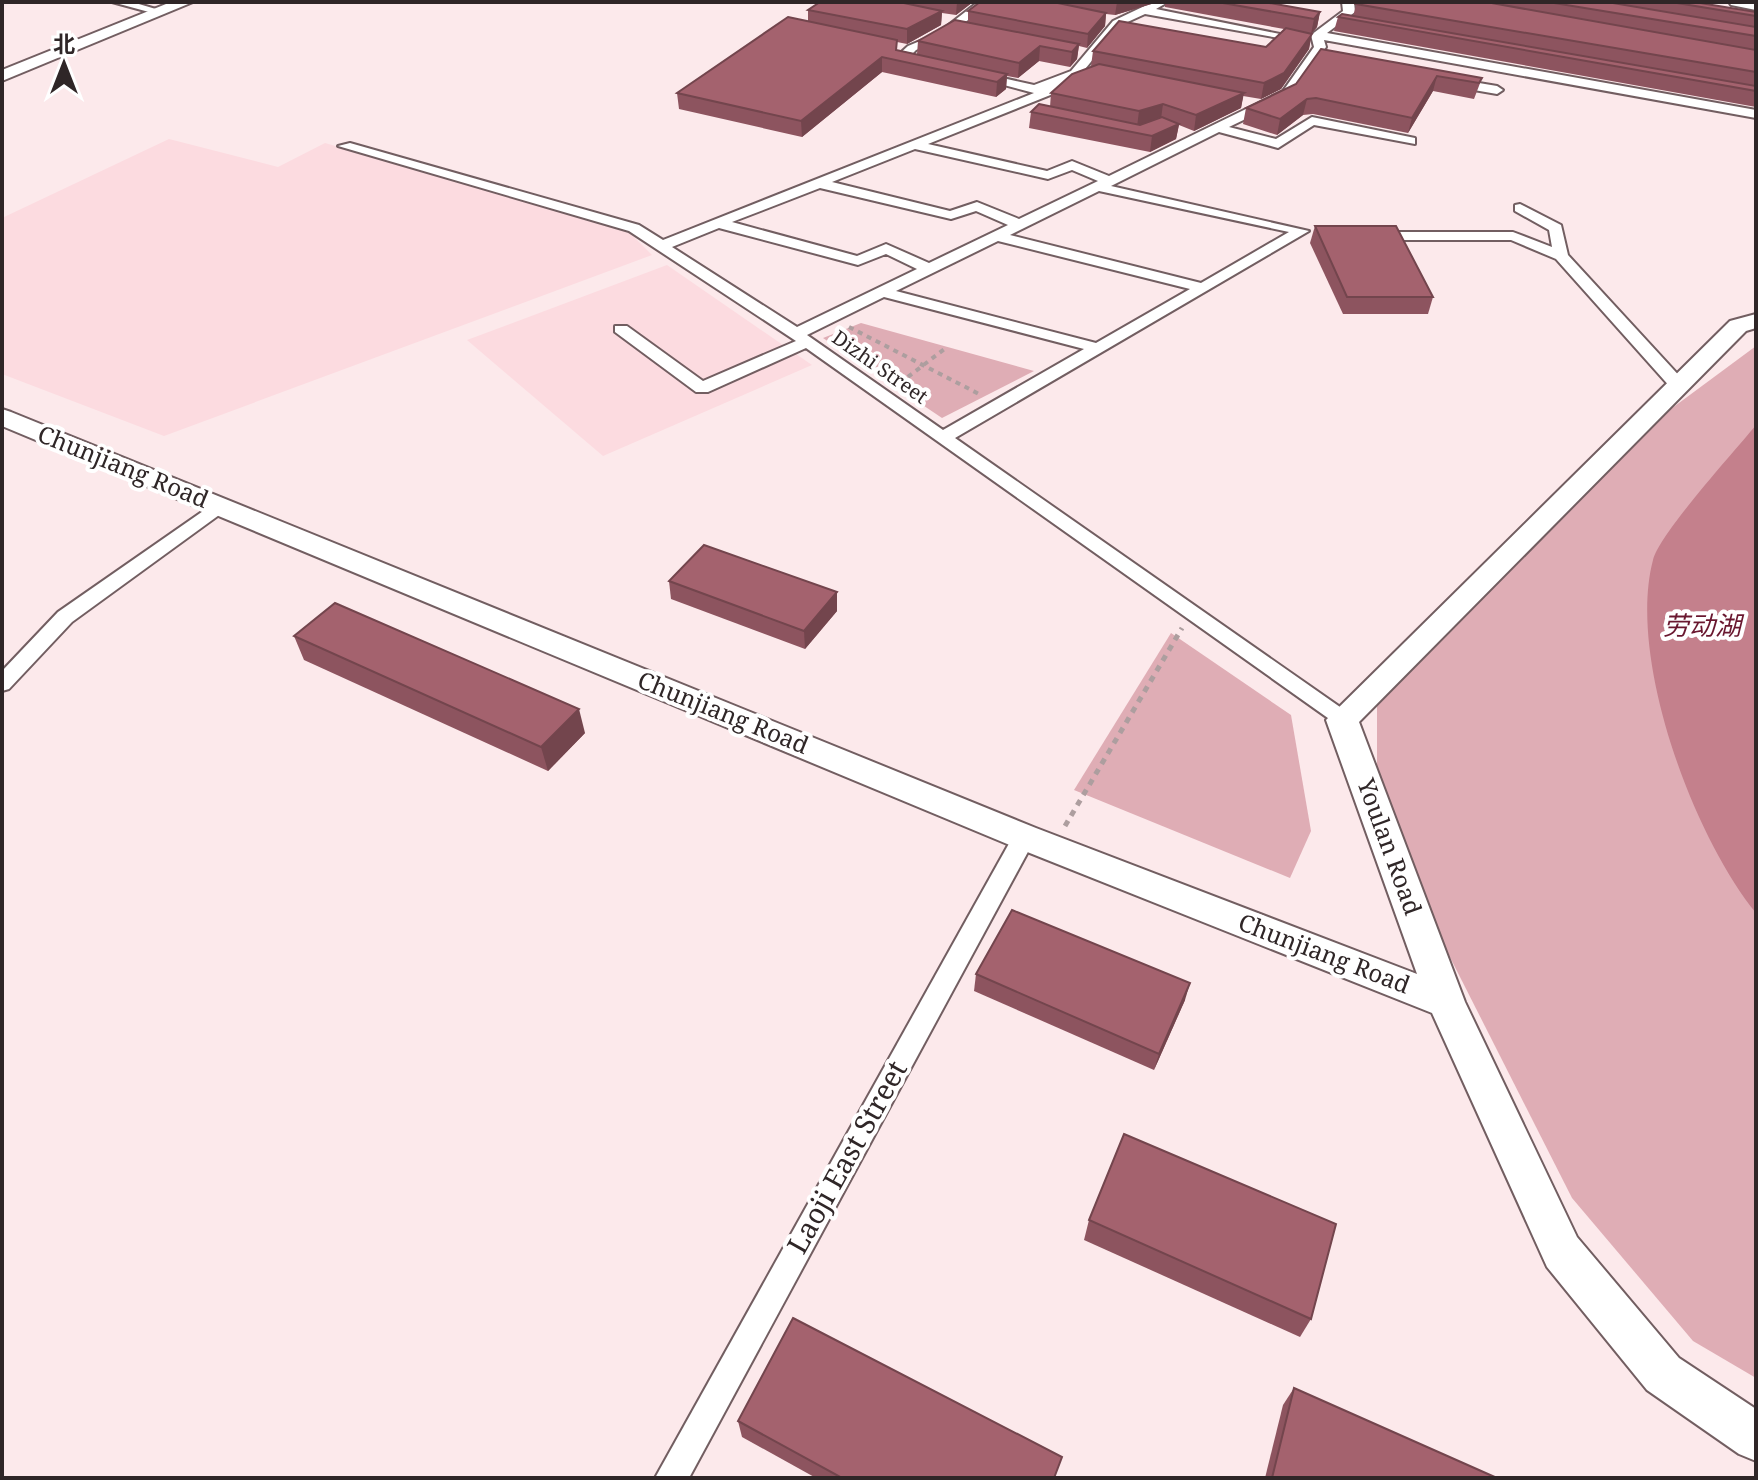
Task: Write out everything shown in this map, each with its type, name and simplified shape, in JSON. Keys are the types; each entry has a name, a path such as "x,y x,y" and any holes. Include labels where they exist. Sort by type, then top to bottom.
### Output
{"main road":[{"path":"2,76 185,2"},
{"path":"1733,6 1756,5"},
{"path":"1733,6 1756,15"},
{"path":"1342,720 1738,326 1756,321"},
{"name":"Chunjiang Road","path":"2,417 1038,842 1446,1002"},
{"name":"Youlan Road","path":"1342,720 1446,1002 1562,1252 1663,1374 1756,1437"}],"street":[{"path":"118,2 160,12"},
{"path":"931,66 901,59 956,25 985,2"},
{"path":"961,72 1035,89 1075,74 1117,25 1162,2"},
{"path":"621,329 702,388 801,338 831,317 1287,94 1314,57 1320,30 1349,12 1348,2"},
{"path":"1147,11 1286,36 1270,45"},
{"path":"1320,30 1349,23"},
{"path":"1320,30 1492,67 1756,114"},
{"path":"895,48 910,51"},
{"path":"1492,67 1502,50"},
{"path":"1075,52 1091,55"},
{"path":"1314,57 1330,60"},
{"path":"661,246 1096,72"},
{"path":"1436,79 1497,90"},
{"path":"1683,101 1687,83"},
{"path":"1232,100 1262,106"},
{"path":"1008,107 1037,113"},
{"path":"1218,128 1278,144 1312,121 1410,141"},
{"path":"1172,131 1195,139"},
{"path":"915,145 1048,175 1072,165 1104,184 1302,231 942,438"},
{"name":"Dizhi Street","path":"345,146 634,228 801,338 1342,720"},
{"path":"818,183 951,215 977,206 1020,225"},
{"path":"1520,208 1556,228 1561,256"},
{"path":"718,223 858,261 886,248 929,269"},
{"path":"997,236 1204,288"},
{"path":"1294,236 1325,236"},
{"path":"1356,236 1513,236 1561,256 1678,385"},
{"path":"882,292 1098,348"},
{"path":"2,684 65,617 219,506"},
{"name":"Laoji East Street","path":"671,1478 1038,842"}],"path":[{"path":"831,317 922,367 1000,404"},
{"path":"883,396 947,347"},
{"path":"1038,842 1191,614"}],"shaded area":[{"path":"169,139 278,167 325,143 627,230 652,255 164,436 2,374 2,218"},
{"path":"667,265 812,365 603,456 467,340"},
{"path":"861,323 1034,371 942,418 823,338"},
{"path":"1756,346 1756,1378 1693,1341 1572,1198 1421,900 1377,793 1377,689 1610,454"},
{"path":"1171,633 1291,715 1311,831 1290,878 1074,790"}],"water":[{"name":"劳动湖","path":"1756,425 1756,913 1732,880 1710,839 1671,744 1649,646 1647,600 1653,560 1658,548"}],"building":[{"path":"820,2 899,2 942,11 907,29 808,10"},
{"path":"980,2 1053,2 1106,13 1088,34 968,11"},
{"path":"1217,2 1264,2 1320,12 1314,19"},
{"path":"1486,2 1756,50 1756,72 1356,4"},
{"path":"1548,2 1607,2 1756,27 1756,36"},
{"path":"1671,2 1694,2 1756,12 1756,16"},
{"path":"1342,14 1756,86 1756,91 1338,17"},
{"path":"788,17 897,40 896,50 1007,74 997,82 882,57 801,121 677,93"},
{"path":"955,20 1079,44 1072,52 1040,46 1019,63 918,41"},
{"path":"1119,21 1266,47 1286,28 1312,34 1284,73 1264,83 1093,51"},
{"path":"1321,49 1482,78 1479,83 1437,76 1412,118 1316,98 1307,99 1280,119 1246,108 1296,84"},
{"path":"1099,64 1244,93 1196,115 1163,104 1139,111 1051,93 1072,74"},
{"path":"1039,104 1140,125 1162,117 1179,124 1152,136 1031,112"},
{"path":"1315,226 1396,226 1433,297 1347,297"},
{"path":"704,545 837,592 804,631 669,581"},
{"path":"335,603 579,709 541,747 294,636"},
{"path":"1012,910 1190,983 1159,1054 976,974"},
{"path":"1124,1134 1336,1224 1311,1319 1089,1220"},
{"path":"793,1318 1062,1457 1054,1478 842,1478 738,1421"},
{"path":"1294,1388 1497,1478 1272,1478"}]}
